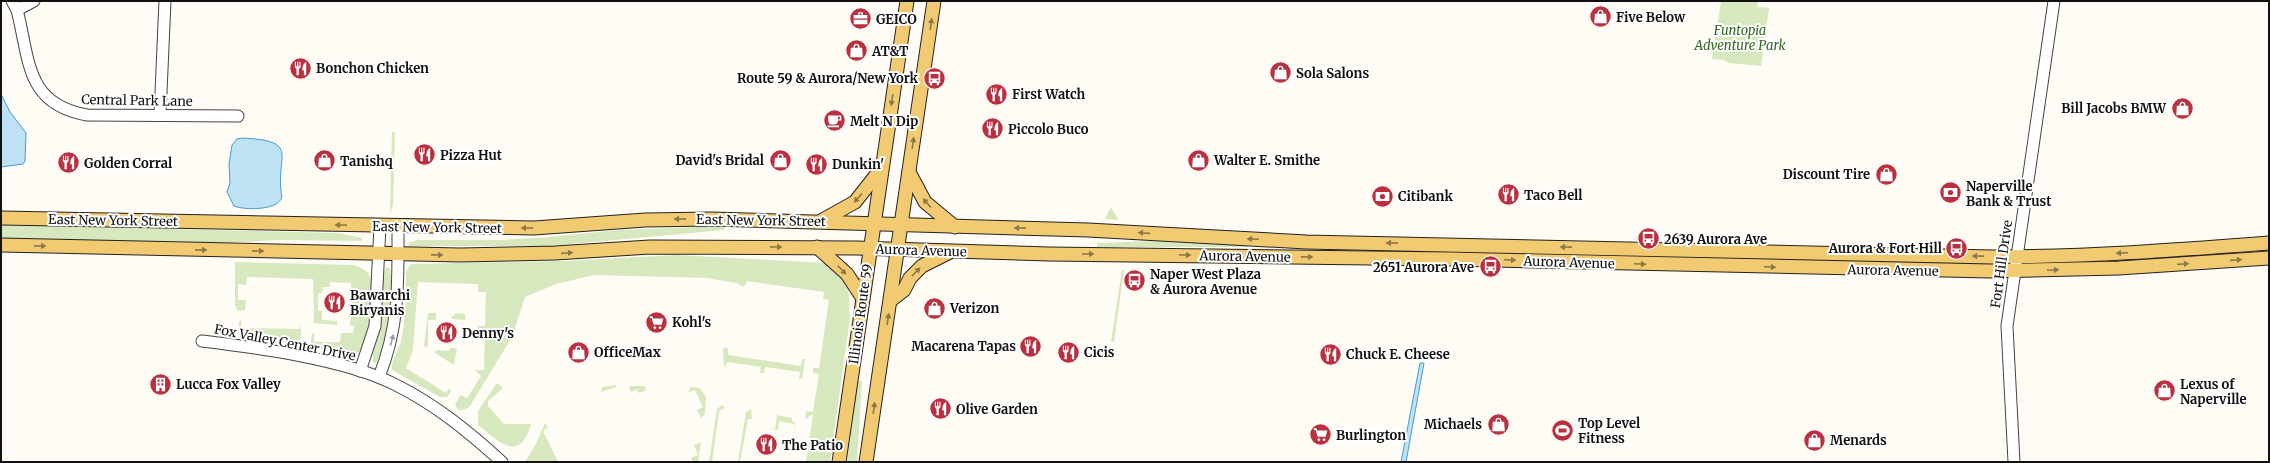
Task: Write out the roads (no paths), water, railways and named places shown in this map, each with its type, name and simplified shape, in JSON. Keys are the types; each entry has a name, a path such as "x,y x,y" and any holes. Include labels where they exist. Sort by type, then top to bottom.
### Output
{"main road":[{"name":"Illinois Route 59","path":"839,462 869,248 907,1"},
{"path":"866,462 934,1"},
{"path":"820,221 855,202 882,168"},
{"path":"909,172 925,202 955,227"},
{"name":"East New York Street","path":"1,218 534,228 676,219 873,223"},
{"name":"Aurora Avenue","path":"873,223 955,227 1095,230 1306,242 2016,257 2161,251 2269,243"},
{"name":"East New York Street","path":"1,245 379,254 505,255 656,247 869,248"},
{"path":"817,247 847,274 862,297"},
{"name":"Aurora Avenue","path":"869,248 898,250 1451,259 1887,270 2014,271 2119,268 2269,258"},
{"path":"891,300 904,290 910,278 922,266 952,251"}],"street":[{"path":"15,6 34,1"},
{"path":"160,115 164,1"},
{"name":"Fort Hill Drive","path":"2014,462 2007,342 2014,271 2054,1"},
{"name":"Central Park Lane","path":"15,6 35,81 45,96 63,108 87,115 238,116"},
{"path":"360,371 375,326 380,226"},
{"path":"379,377 393,338 396,315 398,226"},
{"name":"Fox Valley Center Drive","path":"202,341 292,355 379,377 442,412 472,434 502,462"}],"water":[{"path":"1,94 10,112 26,133 25,161 23,164 1,167"},
{"path":"242,138 273,143 279,147 282,153 280,183 282,197 279,201 269,207 249,209 234,206 227,192 230,183 229,164 232,145 237,139"},
{"path":"1420,363 1424,363 1406,462 1401,462"}],"place":[{"name":"Five Below","path":"1600,17"},
{"name":"GEICO","path":"861,19"},
{"name":"AT&T","path":"856,51"},
{"name":"Bonchon Chicken","path":"301,68"},
{"name":"Sola Salons","path":"1280,73"},
{"name":"Route 59 & Aurora/New York","path":"934,78"},
{"name":"First Watch","path":"997,94"},
{"name":"Bill Jacobs BMW","path":"2182,108"},
{"name":"Melt N Dip","path":"834,121"},
{"name":"Piccolo Buco","path":"993,129"},
{"name":"Pizza Hut","path":"425,155"},
{"name":"David's Bridal","path":"780,160"},
{"name":"Walter E. Smithe","path":"1199,160"},
{"name":"Tanishq","path":"324,161"},
{"name":"Golden Corral","path":"69,163"},
{"name":"Dunkin'","path":"817,164"},
{"name":"Discount Tire","path":"1886,174"},
{"name":"Naperville Bank & Trust","path":"1950,193"},
{"name":"Taco Bell","path":"1509,195"},
{"name":"Citibank","path":"1383,196"},
{"name":"2639 Aurora Ave","path":"1648,239"},
{"name":"Aurora & Fort Hill","path":"1957,248"},
{"name":"2651 Aurora Ave","path":"1490,267"},
{"name":"Naper West Plaza & Aurora Avenue","path":"1135,281"},
{"name":"Bawarchi Biryanis","path":"334,302"},
{"name":"Verizon","path":"935,308"},
{"name":"Kohl's","path":"657,322"},
{"name":"Denny's","path":"446,333"},
{"name":"Macarena Tapas","path":"1031,346"},
{"name":"OfficeMax","path":"579,352"},
{"name":"Cicis","path":"1069,352"},
{"name":"Chuck E. Cheese","path":"1330,354"},
{"name":"Lucca Fox Valley","path":"161,384"},
{"name":"Lexus of Naperville","path":"2164,391"},
{"name":"Olive Garden","path":"940,409"},
{"name":"Michaels","path":"1498,424"},
{"name":"Top Level Fitness","path":"1563,430"},
{"name":"Burlington","path":"1321,435"},
{"name":"Menards","path":"1814,440"},
{"name":"The Patio","path":"767,445"}],"park label":[{"name":"Funtopia Adventure Park","path":"1740,38"}]}
